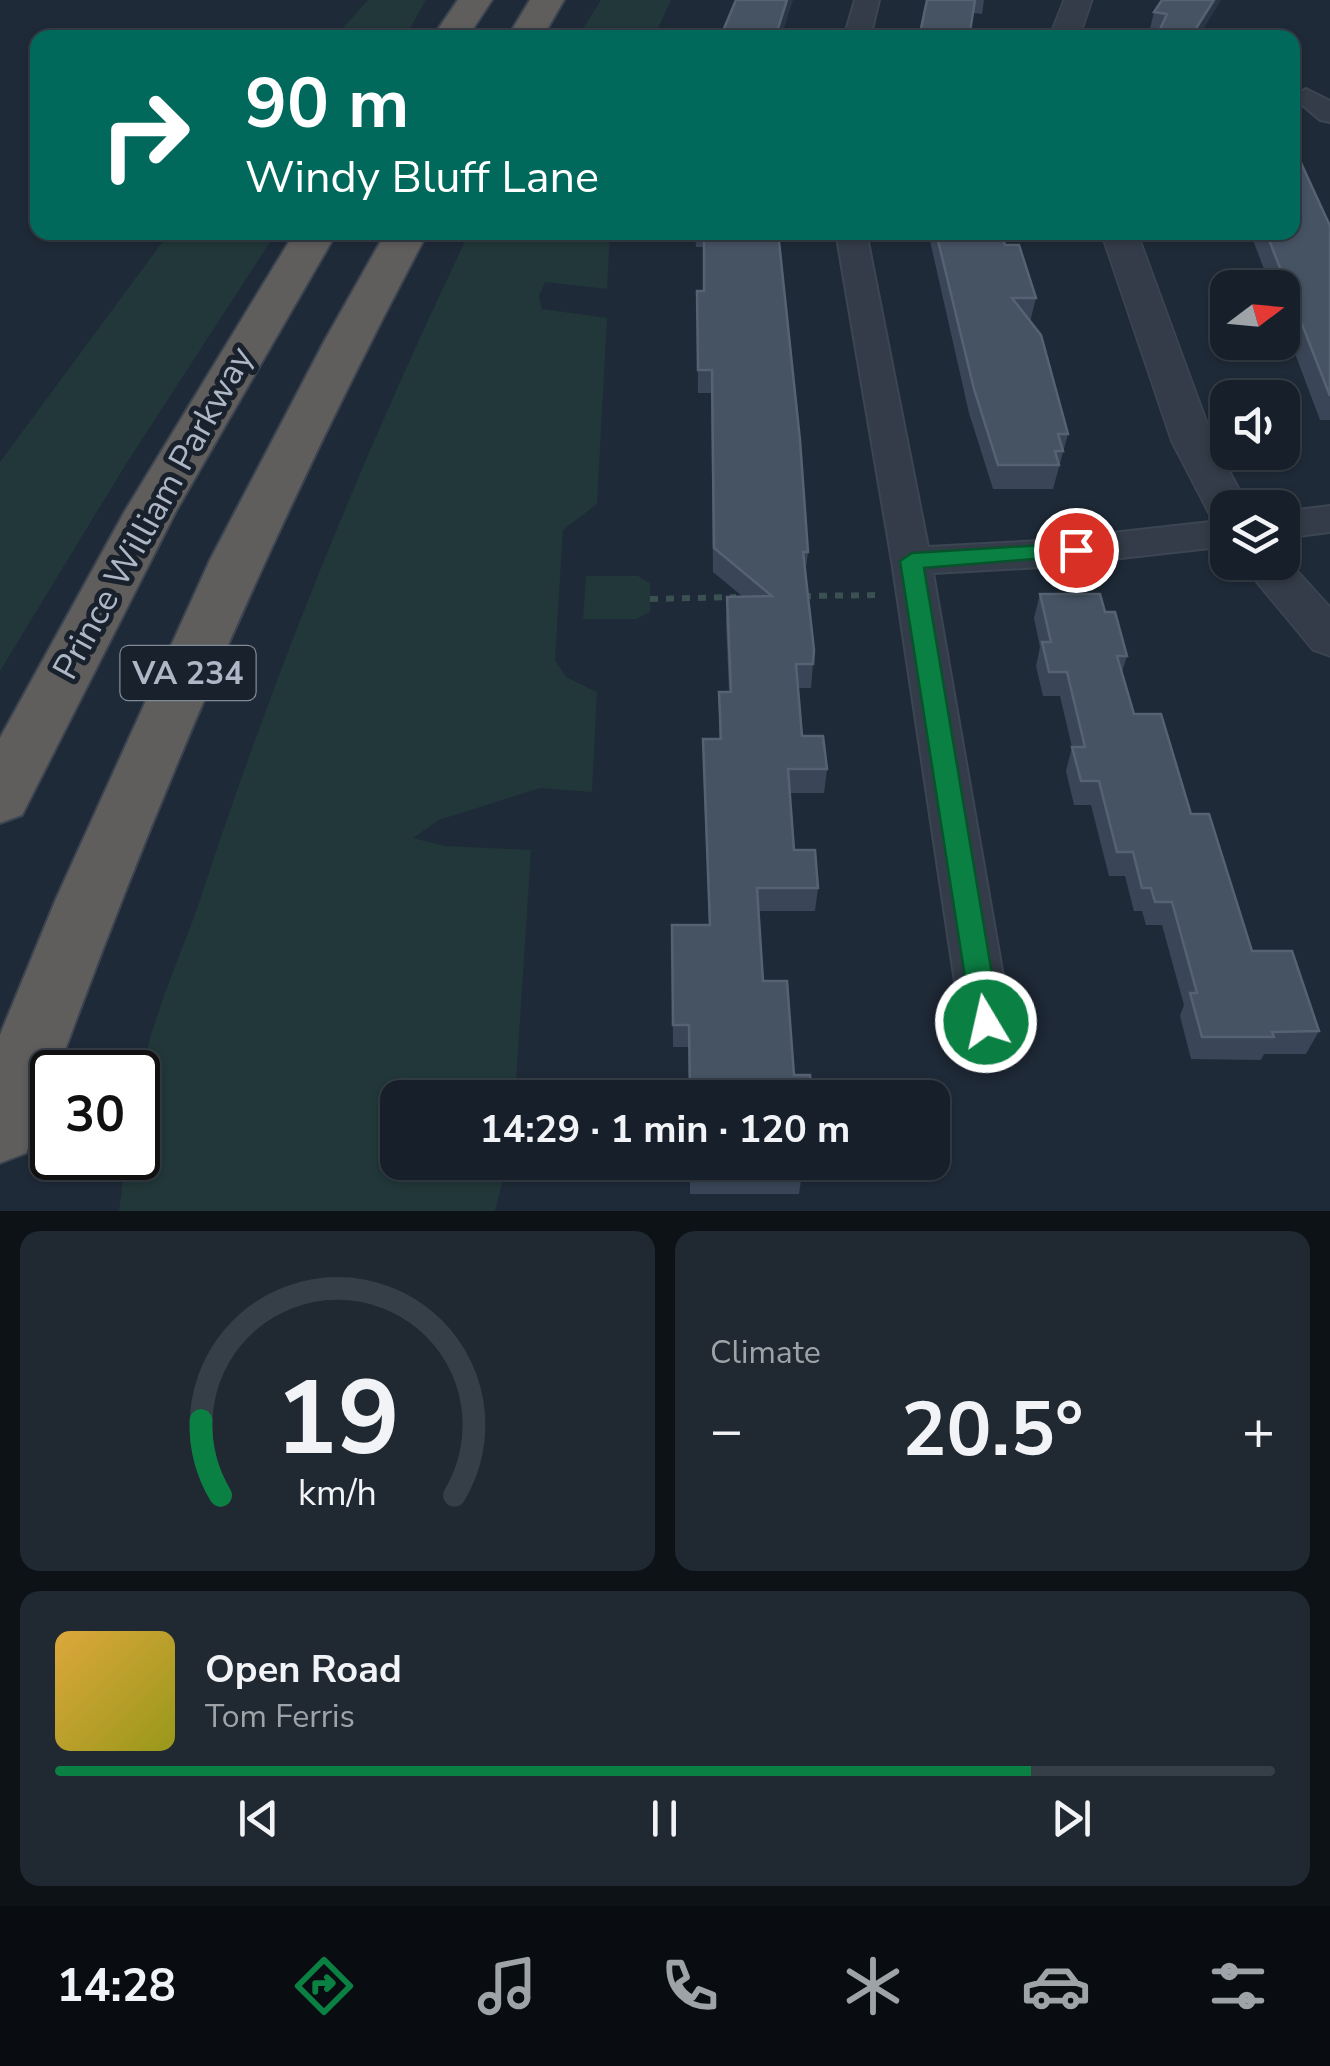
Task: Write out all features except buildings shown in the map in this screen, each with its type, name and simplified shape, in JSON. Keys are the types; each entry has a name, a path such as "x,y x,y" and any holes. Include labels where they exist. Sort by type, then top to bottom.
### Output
{"highway":[{"path":"454,30 475,0"},
{"path":"529,30 547,0"},
{"name":"Prince William Parkway","path":"0,798 136,536 235,362 311,240"},
{"name":"VA 234","path":"0,1128 51,992 140,777 248,541 351,332 403,240"}],"street":[{"path":"859,30 867,0"},
{"path":"1067,30 1078,0"},
{"path":"1306,97 1330,114"},
{"path":"853,240 914,578 986,1022"},
{"path":"1121,240 1193,442 1218,490"},
{"path":"1300,523 1330,519"},
{"path":"914,578 1041,554 1210,534"},
{"path":"1280,580 1330,638"}],"path":[{"path":"784,596 914,578"},
{"path":"650,598 745,597"}],"green space":[{"path":"368,0 426,0 409,30 341,30"},
{"path":"601,0 671,0 657,30 582,30"},
{"path":"164,240 271,240 126,464 0,671 0,462"},
{"path":"466,240 610,240 607,289 545,282 539,296 542,309 607,318 597,504 563,530 555,660 566,677 597,692 592,792 540,788 439,820 413,838 445,846 531,850 516,1080 380,1080 380,1180 503,1180 495,1211 119,1211 123,1180 160,1180 160,1050 147,1050 148,1045 260,725 359,477"},
{"path":"586,576 638,576 650,583 650,612 636,619 583,619"}],"route":[{"path":"986,1022 912,561 1076,550"}]}
